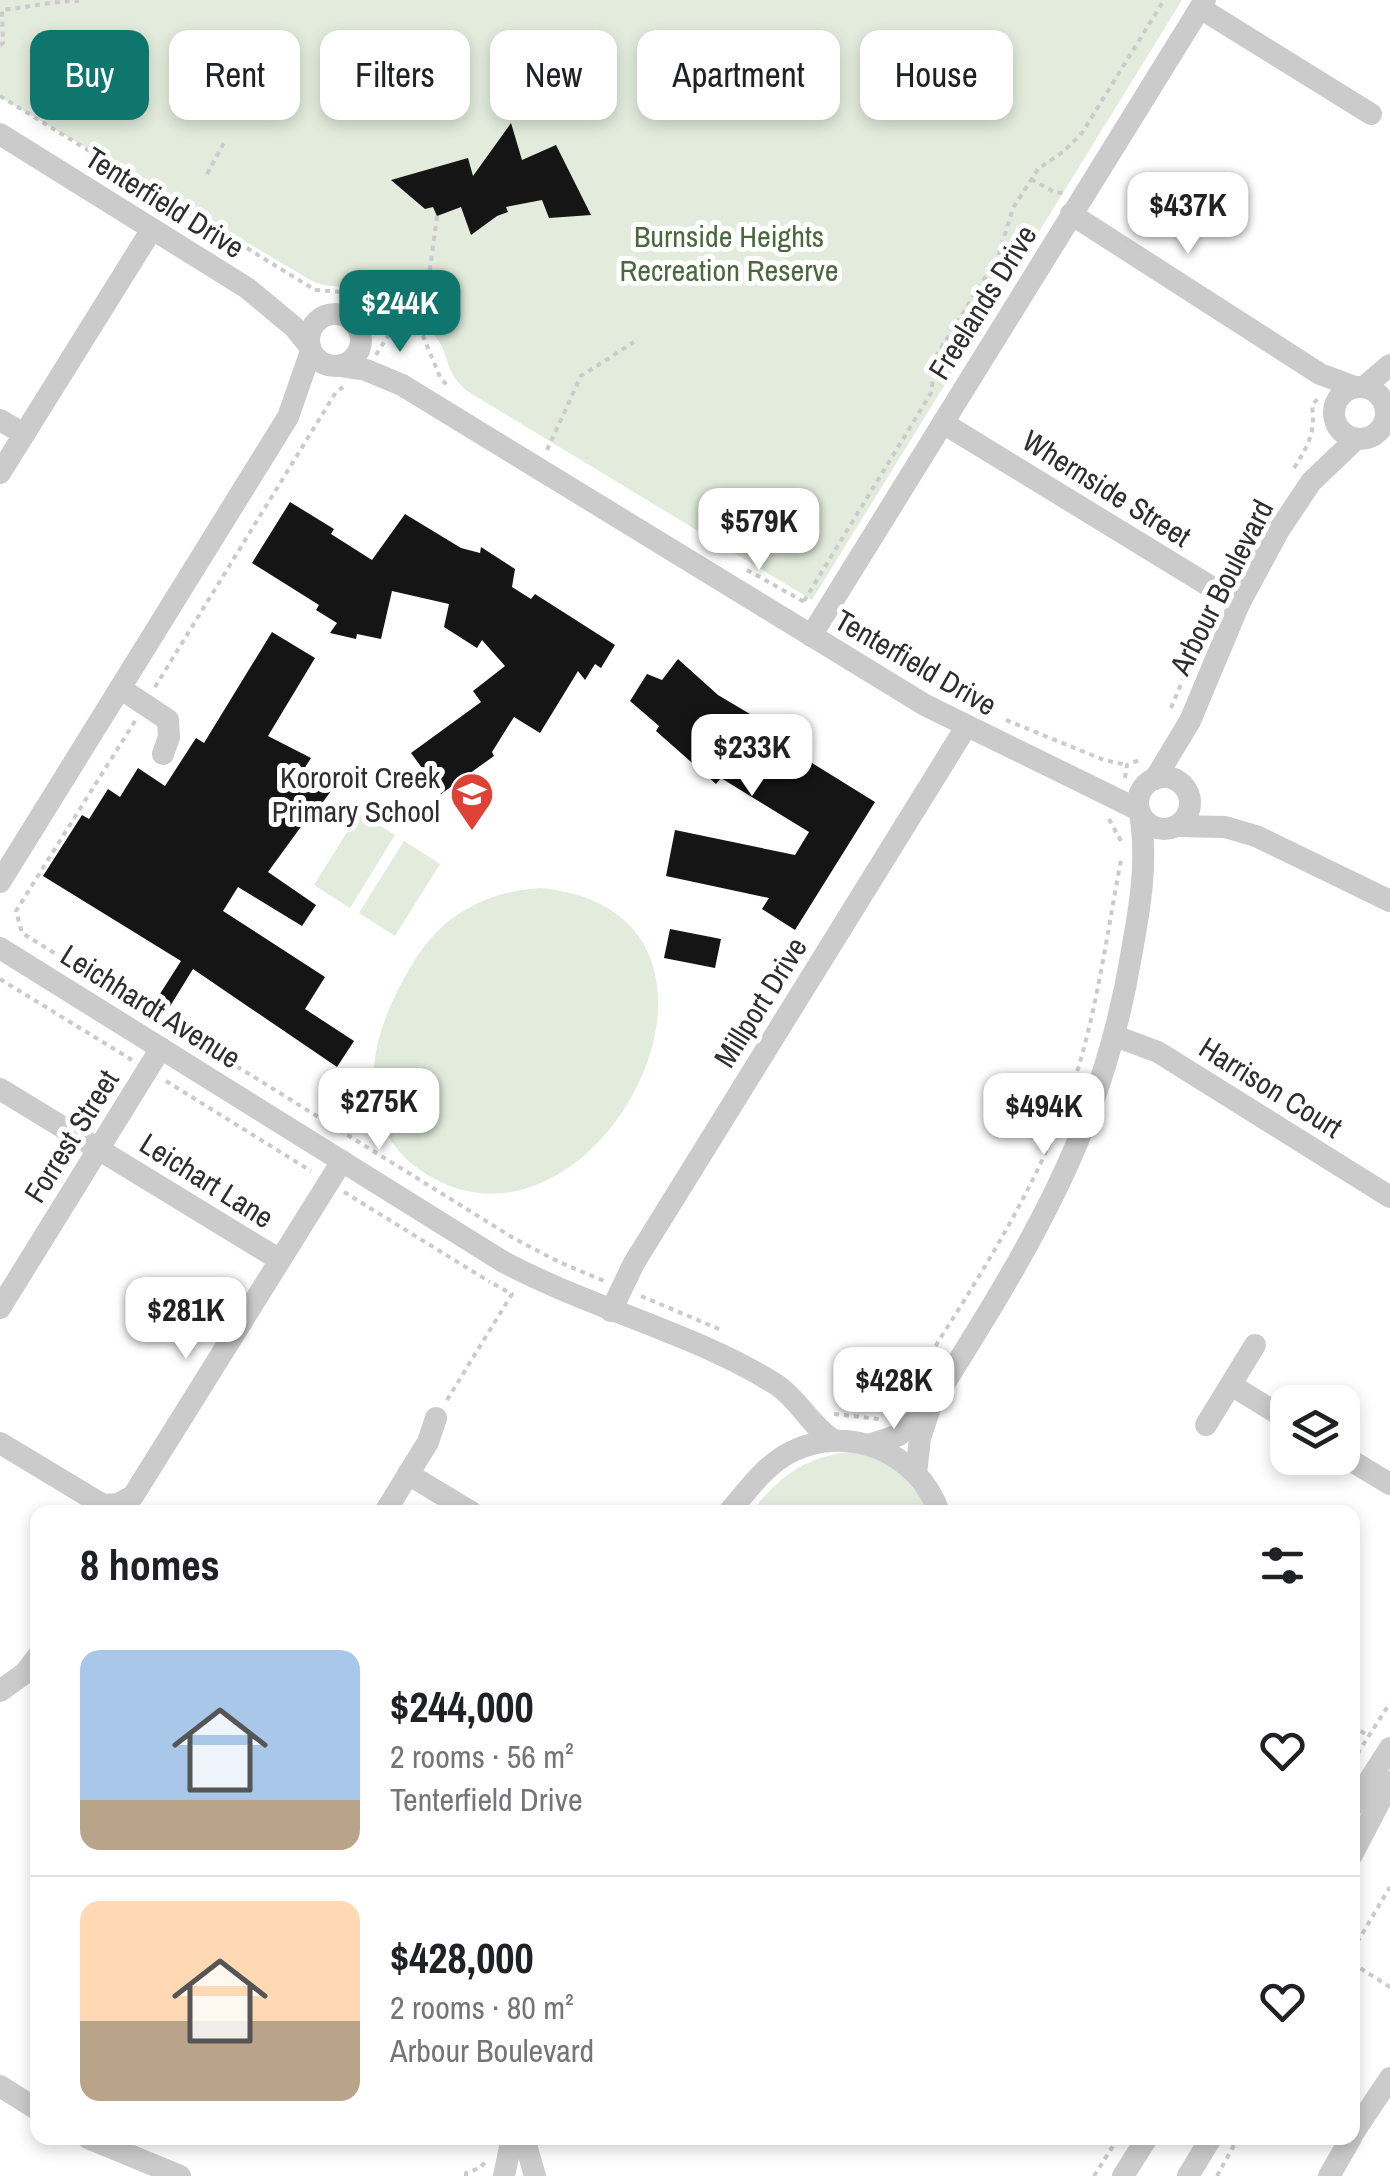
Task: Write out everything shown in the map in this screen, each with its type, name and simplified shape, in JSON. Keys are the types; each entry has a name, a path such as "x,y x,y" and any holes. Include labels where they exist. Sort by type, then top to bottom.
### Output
{"street":[{"path":"1202,4 1371,114"},
{"name":"Freelands Drive","path":"810,636 814,608 944,423 1202,4"},
{"name":"Tenterfield Drive","path":"0,134 248,288 287,306 328,316"},
{"path":"1076,207 1320,374 1378,394 1388,408 1380,431 1359,439"},
{"path":"0,473 152,229"},
{"name":"Tenterfield Drive","path":"248,288 294,327 311,349"},
{"path":"0,882 288,417 335,366 358,353 360,330 348,318 328,316 312,328 311,349 288,417"},
{"name":"Tenterfield Drive","path":"360,330 378,354 810,636 966,727 1062,770 1139,811"},
{"path":"1276,344 1322,392 1340,429 1359,439 1390,446"},
{"path":"311,349 320,361 335,366"},
{"path":"1335,417 1340,396 1390,365"},
{"name":"Tenterfield Drive","path":"335,366 368,370 449,400"},
{"name":"Arbour Boulevard","path":"1190,720 1239,604 1279,530 1311,482 1335,417"},
{"path":"0,420 24,434"},
{"name":"Whernside Street","path":"944,423 1239,604"},
{"name":"Arbour Boulevard","path":"1311,482 1359,439"},
{"path":"120,688 168,720 169,737 163,754"},
{"path":"916,1474 920,1438 931,1404 1044,1220 1084,1130 1115,1036 1140,903 1145,852 1140,794 1190,720"},
{"path":"1140,903 1160,851 1174,827 1188,814 1190,720"},
{"name":"Millport Drive","path":"611,1311 634,1263 966,727"},
{"name":"Tenterfield Drive","path":"1062,770 1117,785 1152,780"},
{"path":"1152,780 1170,778 1188,795 1256,836 1390,901"},
{"path":"1139,811 1150,825 1225,828 1256,836"},
{"name":"Leichhardt Avenue","path":"0,948 502,1260 560,1291 684,1340 746,1370"},
{"name":"Harrison Court","path":"1115,1036 1158,1052 1390,1197"},
{"name":"Forrest Street","path":"0,1308 161,1048"},
{"name":"Leichart Lane","path":"0,1089 280,1260"},
{"path":"120,1505 142,1483 342,1160"},
{"path":"1206,1424 1255,1345"},
{"path":"746,1370 782,1389 832,1439"},
{"path":"746,1370 767,1386 791,1416 796,1438 791,1452"},
{"path":"1231,1385 1270,1409"},
{"path":"869,1445 898,1435 931,1404"},
{"path":"389,1505 428,1442 436,1418"},
{"path":"735,1505 770,1467 791,1452 832,1439 869,1445 902,1460 940,1505"},
{"path":"0,1443 104,1505"},
{"path":"1360,1466 1390,1484"},
{"path":"408,1474 459,1505"},
{"path":"0,1691 30,1666"},
{"path":"1360,1795 1390,1748"},
{"path":"1360,1840 1390,1782"},
{"path":"1360,2124 1390,2078"},
{"path":"0,2086 30,2105"},
{"path":"105,2145 180,2176"},
{"path":"504,2176 511,2145"},
{"path":"526,2145 535,2176"},
{"path":"1123,2176 1143,2145"},
{"path":"1188,2176 1207,2145"},
{"path":"1329,2176 1347,2145"}],"path":[{"path":"814,608 931,393 936,356 998,257 1013,208 1044,162 1063,152 1082,133 1164,0"},
{"path":"0,45 2,10 38,2 80,1"},
{"path":"0,96 315,290 357,292 399,320 428,342 449,400"},
{"path":"207,174 226,139"},
{"path":"1031,179 1054,192 1070,193 1076,207"},
{"path":"378,354 430,269 437,216"},
{"path":"547,450 582,376 634,342"},
{"path":"336,392 16,911 22,934 515,1239 490,1282"},
{"path":"743,568 978,706"},
{"path":"991,714 1104,760 1127,765"},
{"path":"894,1412 1007,1231 1048,1145 1094,1010 1122,856"},
{"path":"0,979 512,1294 436,1418"},
{"path":"1360,1750 1390,1703"},
{"path":"1360,1731 1369,1736"},
{"path":"1360,1938 1390,1887"},
{"path":"1360,1968 1390,1988"},
{"path":"1094,2176 1113,2145"},
{"path":"1217,2176 1234,2145"},
{"path":"466,2176 480,2168 489,2156"}],"green space":[{"name":"Burnside Heights Recreation Reserve","path":"0,0 1182,0 812,600 467,391 454,376 439,341 412,318 364,291 314,282 39,120 149,120 149,30 30,30 30,115 0,97"},
{"path":"359,813 395,835 350,908 314,885"},
{"path":"404,841 440,864 395,936 359,913"},
{"path":"541,888 613,912 650,958 657,1018 640,1080 603,1137 551,1178 491,1194 426,1174 403,1156 387,1135 378,1112 375,1062 388,1011 416,959 435,934 460,913 482,902"},
{"path":"857,1451 892,1464 928,1505 757,1505 797,1469 839,1453"}],"building":[{"path":"511,123 522,160 556,145 591,215 549,218 542,200 506,207 508,212 471,235 461,207 437,216 433,207 425,209 391,180 468,158 473,176"},
{"path":"290,502 334,529 331,534 372,560 405,514 461,548 480,553 481,547 515,569 512,587 531,599 535,594 615,645 601,668 595,664 585,680 578,671 540,733 514,717 492,752 494,756 441,794 411,753 481,702 473,691 505,666 482,640 477,648 444,627 449,604 392,591 381,639 330,633 337,623 316,610 319,605 252,563"},
{"path":"272,632 315,658 268,736 311,758 304,769 334,787 268,872 316,905 302,926 238,887 223,911 325,977 305,1009 354,1041 337,1067 193,969 169,1008 156,1000 181,961 43,876 82,815 89,819 108,789 120,797 138,768 165,786 196,738 204,743"},
{"path":"678,659 718,695 750,714 739,738 774,759 783,745 875,802 795,930 762,909 769,898 666,876 675,830 795,855 809,832 721,778 716,784 656,731 659,726 630,701 647,674 662,680"},
{"path":"670,929 721,939 715,968 664,958"}],"place":[{"name":"Kororoit Creek Primary School","path":"472,832"}]}
